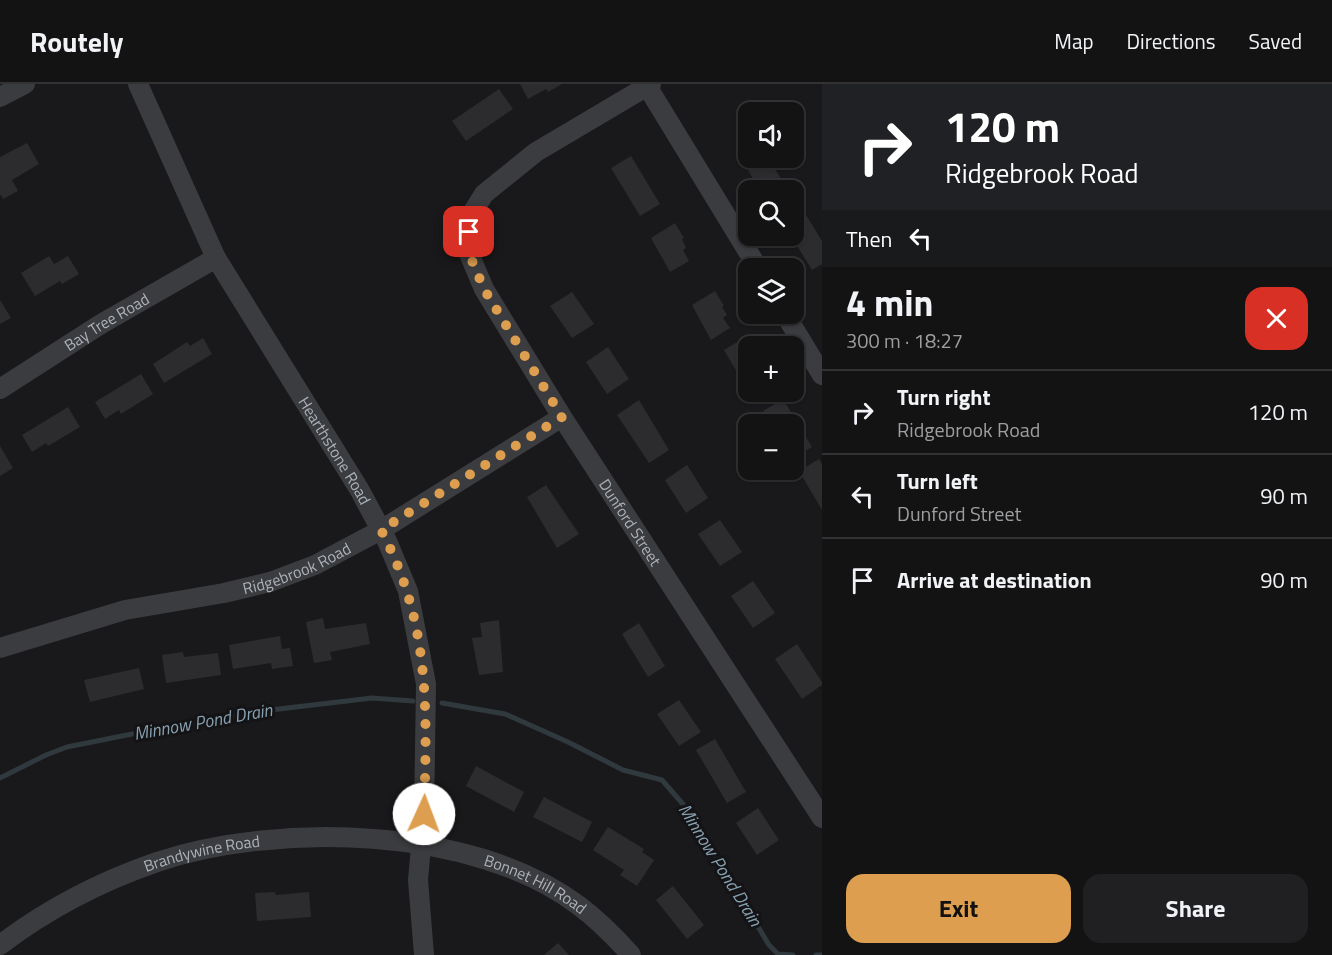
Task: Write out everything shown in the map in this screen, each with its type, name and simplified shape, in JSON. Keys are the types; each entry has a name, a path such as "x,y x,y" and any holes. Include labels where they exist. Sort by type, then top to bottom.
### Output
{"street":[{"path":"0,98 25,84"},
{"name":"Hearthstone Road","path":"138,84 216,258 381,530 408,591 426,684 426,755 418,880 424,955"},
{"path":"649,85 752,258"},
{"name":"Dunford Street","path":"649,85 510,170 484,194 471,214 468,251 472,265 562,417 822,818"},
{"name":"Bay Tree Road","path":"0,388 101,324 216,258"},
{"path":"791,324 822,375"},
{"name":"Ridgebrook Road","path":"0,648 58,628 125,610 225,593 270,582 315,565 381,530 562,417"},
{"name":"Brandywine Road","path":"0,945 59,907 102,885 157,862 204,850 255,840 314,836 421,845"},
{"name":"Bonnet Hill Road","path":"421,845 485,860 535,879 578,904 631,955"}],"building":[{"path":"520,84 562,84 548,92 546,89 528,99"},
{"path":"499,89 513,109 466,141 452,121"},
{"path":"27,143 39,164 12,180 18,191 3,199 0,194 0,157"},
{"path":"631,156 660,204 640,216 611,168"},
{"path":"747,168 774,168 782,180 754,180"},
{"path":"804,212 822,241 822,264 812,270 797,246 804,246"},
{"path":"675,223 684,238 682,239 686,248 683,250 689,261 670,272 651,238"},
{"path":"49,256 54,264 68,256 79,274 62,284 60,281 35,296 21,273"},
{"path":"715,291 727,315 723,318 730,328 711,340 692,305"},
{"path":"572,292 594,324 572,338 550,306"},
{"path":"0,300 11,318 0,324"},
{"path":"203,338 212,354 164,383 153,364 187,342 190,346"},
{"path":"738,342 738,374 724,350"},
{"path":"608,347 629,379 607,394 586,362"},
{"path":"141,374 153,394 121,414 119,410 105,419 95,402"},
{"path":"639,400 669,450 649,463 617,415"},
{"path":"778,402 785,402 792,414 765,414 763,411"},
{"path":"68,407 80,427 48,446 46,443 32,452 22,435"},
{"path":"804,434 812,447 804,452"},
{"path":"0,446 13,468 0,476"},
{"path":"819,459 822,464 822,510 804,479 804,468"},
{"path":"687,465 708,498 686,513 665,480"},
{"path":"546,485 579,534 557,548 527,497"},
{"path":"720,520 742,552 720,566 698,534"},
{"path":"753,581 775,613 753,628 731,596"},
{"path":"323,618 325,629 366,623 370,644 330,652 332,660 314,663 306,622"},
{"path":"499,620 503,672 479,675 472,638 482,637 480,623"},
{"path":"639,623 665,666 648,677 622,634"},
{"path":"280,636 282,649 290,648 293,666 272,669 271,663 233,669 229,645"},
{"path":"797,644 822,682 822,685 802,699 775,659"},
{"path":"183,652 184,657 218,653 221,675 166,683 162,655"},
{"path":"139,668 144,689 90,702 84,680"},
{"path":"679,700 701,732 679,746 657,714"},
{"path":"715,739 746,792 727,803 696,750"},
{"path":"476,766 524,792 514,812 466,786"},
{"path":"544,797 592,822 582,842 533,817"},
{"path":"758,808 779,840 757,855 736,823"},
{"path":"608,827 644,849 642,852 654,860 637,886 620,875 624,870 593,850"},
{"path":"673,886 704,925 687,939 656,900"},
{"path":"275,892 276,895 309,892 311,917 257,921 255,893"},
{"path":"558,943 569,955 544,955"}],"waterway":[{"name":"Minnow Pond Drain","path":"0,778 67,747 127,735 262,711 372,698 413,701"},
{"name":"Minnow Pond Drain","path":"442,703 505,714 623,770 662,780 688,810 769,945 778,954 793,955"},
{"name":"Minnow Pond Drain","path":"816,955 822,955"}],"route":[{"path":"424,814 426,684 408,591 381,530 562,417 484,289 468,251 469,232"}]}
